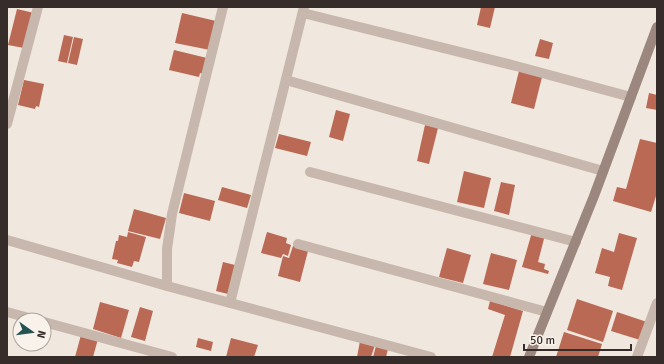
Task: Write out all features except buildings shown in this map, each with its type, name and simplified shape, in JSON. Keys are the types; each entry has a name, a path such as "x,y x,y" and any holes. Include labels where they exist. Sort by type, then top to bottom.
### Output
{"street":[{"path":"7,124 38,7"},
{"path":"167,286 167,249 172,214 223,7"},
{"path":"230,303 304,10 631,97"},
{"path":"529,357 576,242 657,27"},
{"path":"286,80 603,171"},
{"path":"310,172 576,242"},
{"path":"7,240 167,286 431,357"},
{"path":"298,244 547,312"},
{"path":"637,357 657,303"},
{"path":"52,324 172,357"}]}
